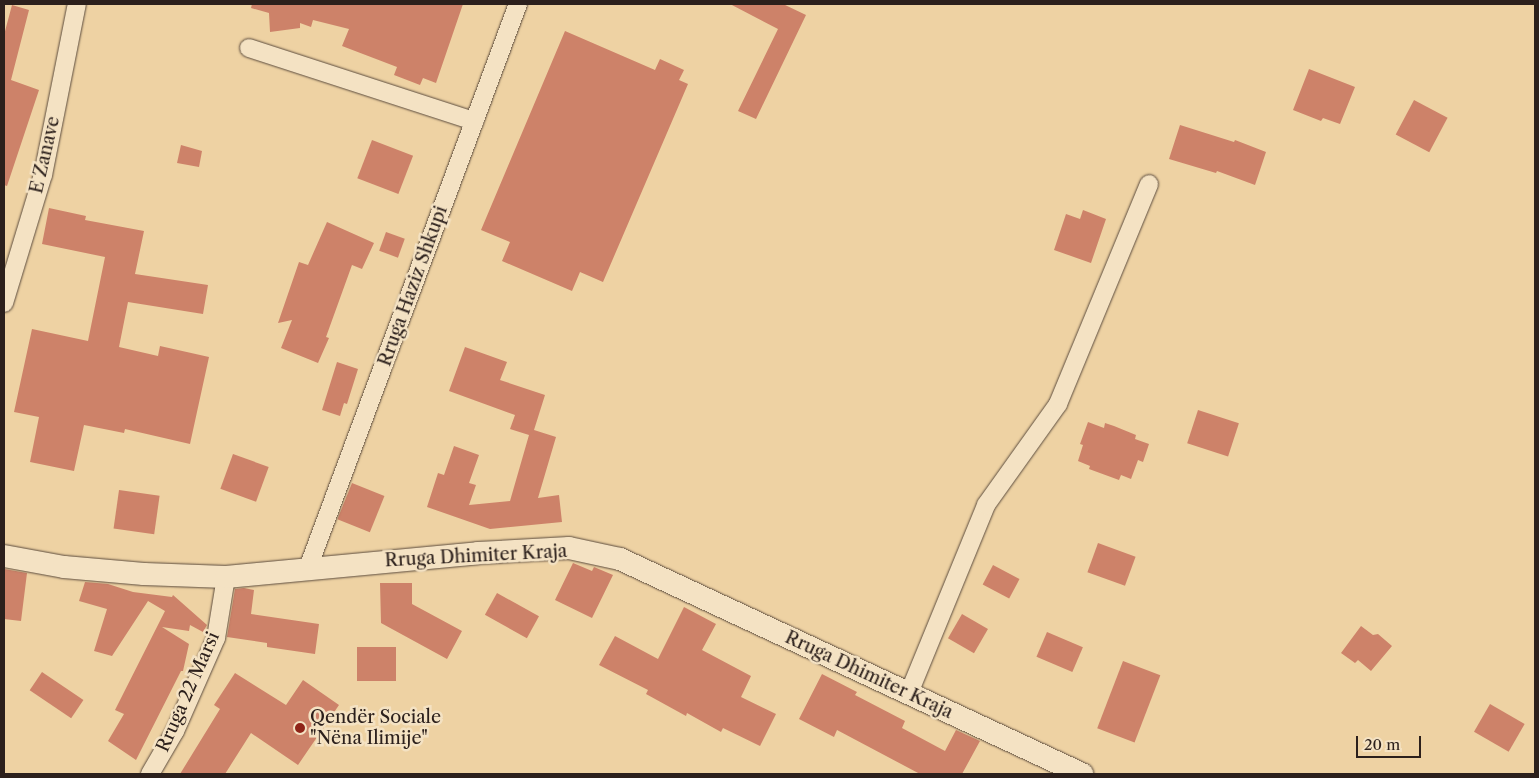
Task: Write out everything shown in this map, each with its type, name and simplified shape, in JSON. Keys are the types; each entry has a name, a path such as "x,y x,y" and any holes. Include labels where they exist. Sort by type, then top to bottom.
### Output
{"street":[{"name":"E Zanave","path":"4,304 43,175 78,4"},
{"name":"Rruga Haziz Shkupi","path":"308,568 518,4"},
{"path":"250,48 474,121"},
{"path":"909,693 986,505 1058,404 1149,184"},
{"name":"Rruga Dhimiter Kraja","path":"4,556 64,567 226,578 308,568 478,553 569,548 620,559 1082,774"},
{"name":"Rruga 22 Marsi","path":"150,774 175,731 216,638 226,578"}],"building":[{"path":"252,4 463,4 436,83 423,78 420,85 394,75 397,67 342,46 349,29 313,20 311,27 300,23 300,28 270,32 269,13 251,8"},
{"path":"730,4 783,4 806,15 756,119 738,111 778,29"},
{"path":"12,5 29,10 11,80 39,90 7,186 4,185 4,35"},
{"path":"565,31 655,70 660,59 684,70 679,80 688,84 603,282 580,272 572,291 502,261 510,242 481,230"},
{"path":"1309,69 1355,87 1340,124 1323,118 1321,121 1293,110"},
{"path":"1414,100 1448,118 1429,152 1396,134"},
{"path":"1180,125 1234,142 1235,140 1266,152 1255,185 1217,171 1216,173 1169,159"},
{"path":"372,140 413,156 398,194 357,178"},
{"path":"181,145 202,151 199,167 177,163"},
{"path":"49,208 86,216 85,220 144,231 135,274 208,285 203,314 128,302 119,347 158,356 160,346 209,357 190,444 125,429 124,433 84,425 74,471 30,462 39,417 14,412 32,329 88,341 105,257 42,244"},
{"path":"1083,210 1106,219 1091,263 1054,250 1066,214 1080,219"},
{"path":"327,222 374,243 362,269 352,265 326,337 329,338 318,363 281,348 292,320 278,323 299,262 308,265"},
{"path":"386,232 405,239 398,258 379,251"},
{"path":"465,347 507,362 500,380 545,395 534,430 556,437 538,498 559,495 562,522 490,529 427,507 438,473 444,475 454,446 479,455 469,483 476,485 469,505 510,501 529,435 510,429 515,415 449,391"},
{"path":"337,362 358,369 347,404 344,403 340,416 322,410"},
{"path":"1198,410 1239,423 1228,457 1187,443"},
{"path":"1088,422 1104,428 1105,423 1114,426 1136,435 1135,439 1149,444 1143,462 1138,460 1131,479 1121,475 1119,480 1089,469 1090,466 1078,461 1083,445 1080,444"},
{"path":"233,454 269,467 256,502 220,489"},
{"path":"352,483 384,496 370,532 337,519"},
{"path":"119,490 160,496 154,534 114,529"},
{"path":"1098,543 1136,557 1125,586 1087,572"},
{"path":"573,563 592,571 594,567 613,575 592,618 555,600"},
{"path":"993,565 1019,579 1009,599 983,584"},
{"path":"4,569 27,573 21,621 4,619"},
{"path":"85,582 108,584 133,592 172,597 173,595 207,625 203,632 190,625 189,631 162,627 189,644 183,671 181,671 136,760 108,741 124,714 115,710 165,611 148,601 112,656 94,651 107,609 79,601"},
{"path":"380,583 412,583 412,604 462,631 447,659 381,623"},
{"path":"235,589 254,590 251,614 319,624 315,654 267,647 267,643 227,637"},
{"path":"497,593 539,616 527,638 485,615"},
{"path":"684,607 716,624 702,650 751,676 741,697 776,714 760,746 723,728 721,732 687,713 686,716 646,694 648,690 599,665 615,636 658,659"},
{"path":"962,614 988,629 974,653 948,638"},
{"path":"1361,626 1373,635 1378,634 1392,646 1371,671 1358,660 1355,663 1341,653"},
{"path":"1047,632 1083,647 1072,672 1036,657"},
{"path":"357,647 396,647 396,681 357,681"},
{"path":"1123,661 1160,675 1135,743 1097,728"},
{"path":"42,672 83,700 71,718 30,690"},
{"path":"235,673 286,705 303,680 339,705 298,765 251,733 225,774 180,774 220,709 214,705"},
{"path":"822,674 857,692 855,695 905,721 902,728 945,751 956,730 980,741 962,774 920,774 837,730 834,737 799,719"},
{"path":"1490,704 1525,724 1509,752 1474,732"}],"place":[{"name":"Qendër Sociale \"Nëna Ilimije\"","path":"300,728"}]}
